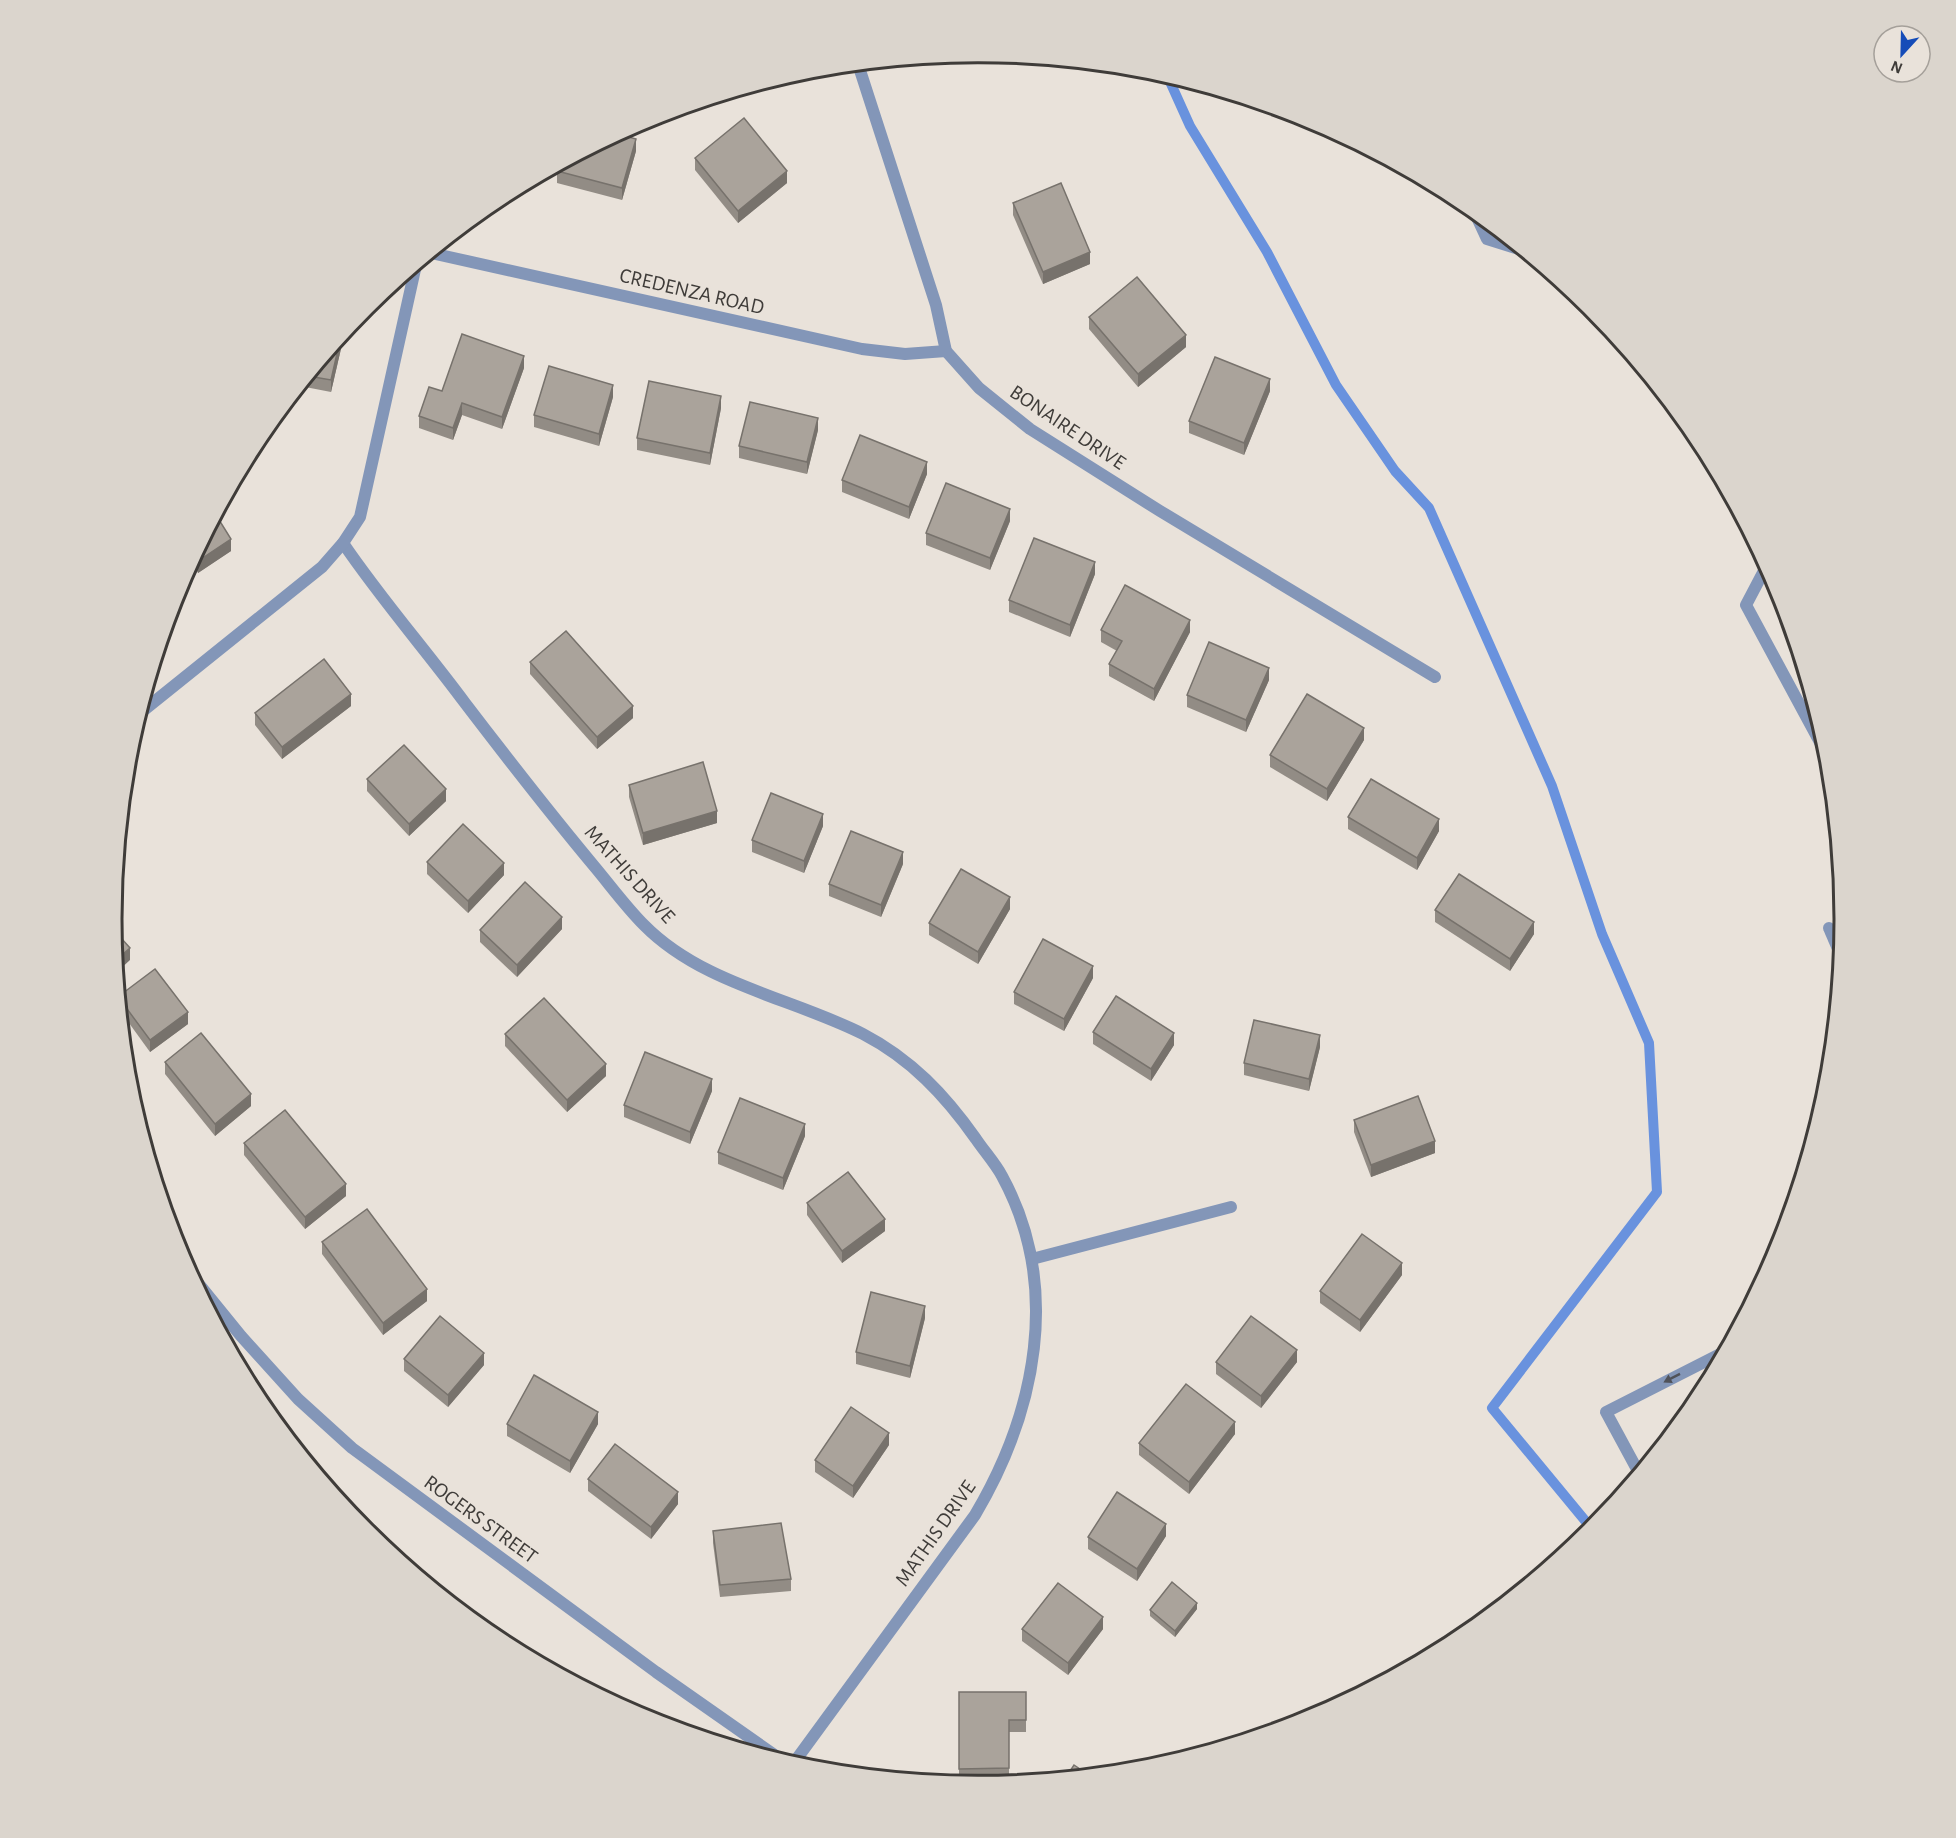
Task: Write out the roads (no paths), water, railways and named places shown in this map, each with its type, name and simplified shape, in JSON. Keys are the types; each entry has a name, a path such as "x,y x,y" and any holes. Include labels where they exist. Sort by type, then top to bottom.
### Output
{"street":[{"name":"BONAIRE DRIVE","path":"860,71 936,305 946,351 979,388 1030,429 1160,511 1436,677"},
{"path":"1482,227 1487,239 1505,245"},
{"name":"CREDENZA ROAD","path":"439,255 862,349 905,354 946,351"},
{"path":"149,706 322,567 343,543 360,517 414,275"},
{"name":"MATHIS DRIVE","path":"343,543 372,585 464,701 523,782 645,926 684,956 731,980 862,1034 895,1053 925,1076 951,1103 1002,1176 1024,1227 1032,1259 1038,1310 1036,1338 1027,1395 1017,1427 992,1487 968,1524 799,1756"},
{"path":"1762,575 1746,605 1812,728"},
{"path":"1829,928 1833,938"},
{"path":"1032,1259 1231,1207"},
{"name":"ROGERS STREET","path":"210,1298 291,1391 352,1448 656,1672 764,1748"},
{"path":"1635,1466 1606,1412 1712,1358"}],"waterway":[{"path":"1172,85 1190,126 1267,252 1336,385 1395,471 1429,508 1552,786 1602,934 1649,1043 1657,1192 1492,1408 1586,1521"}]}
